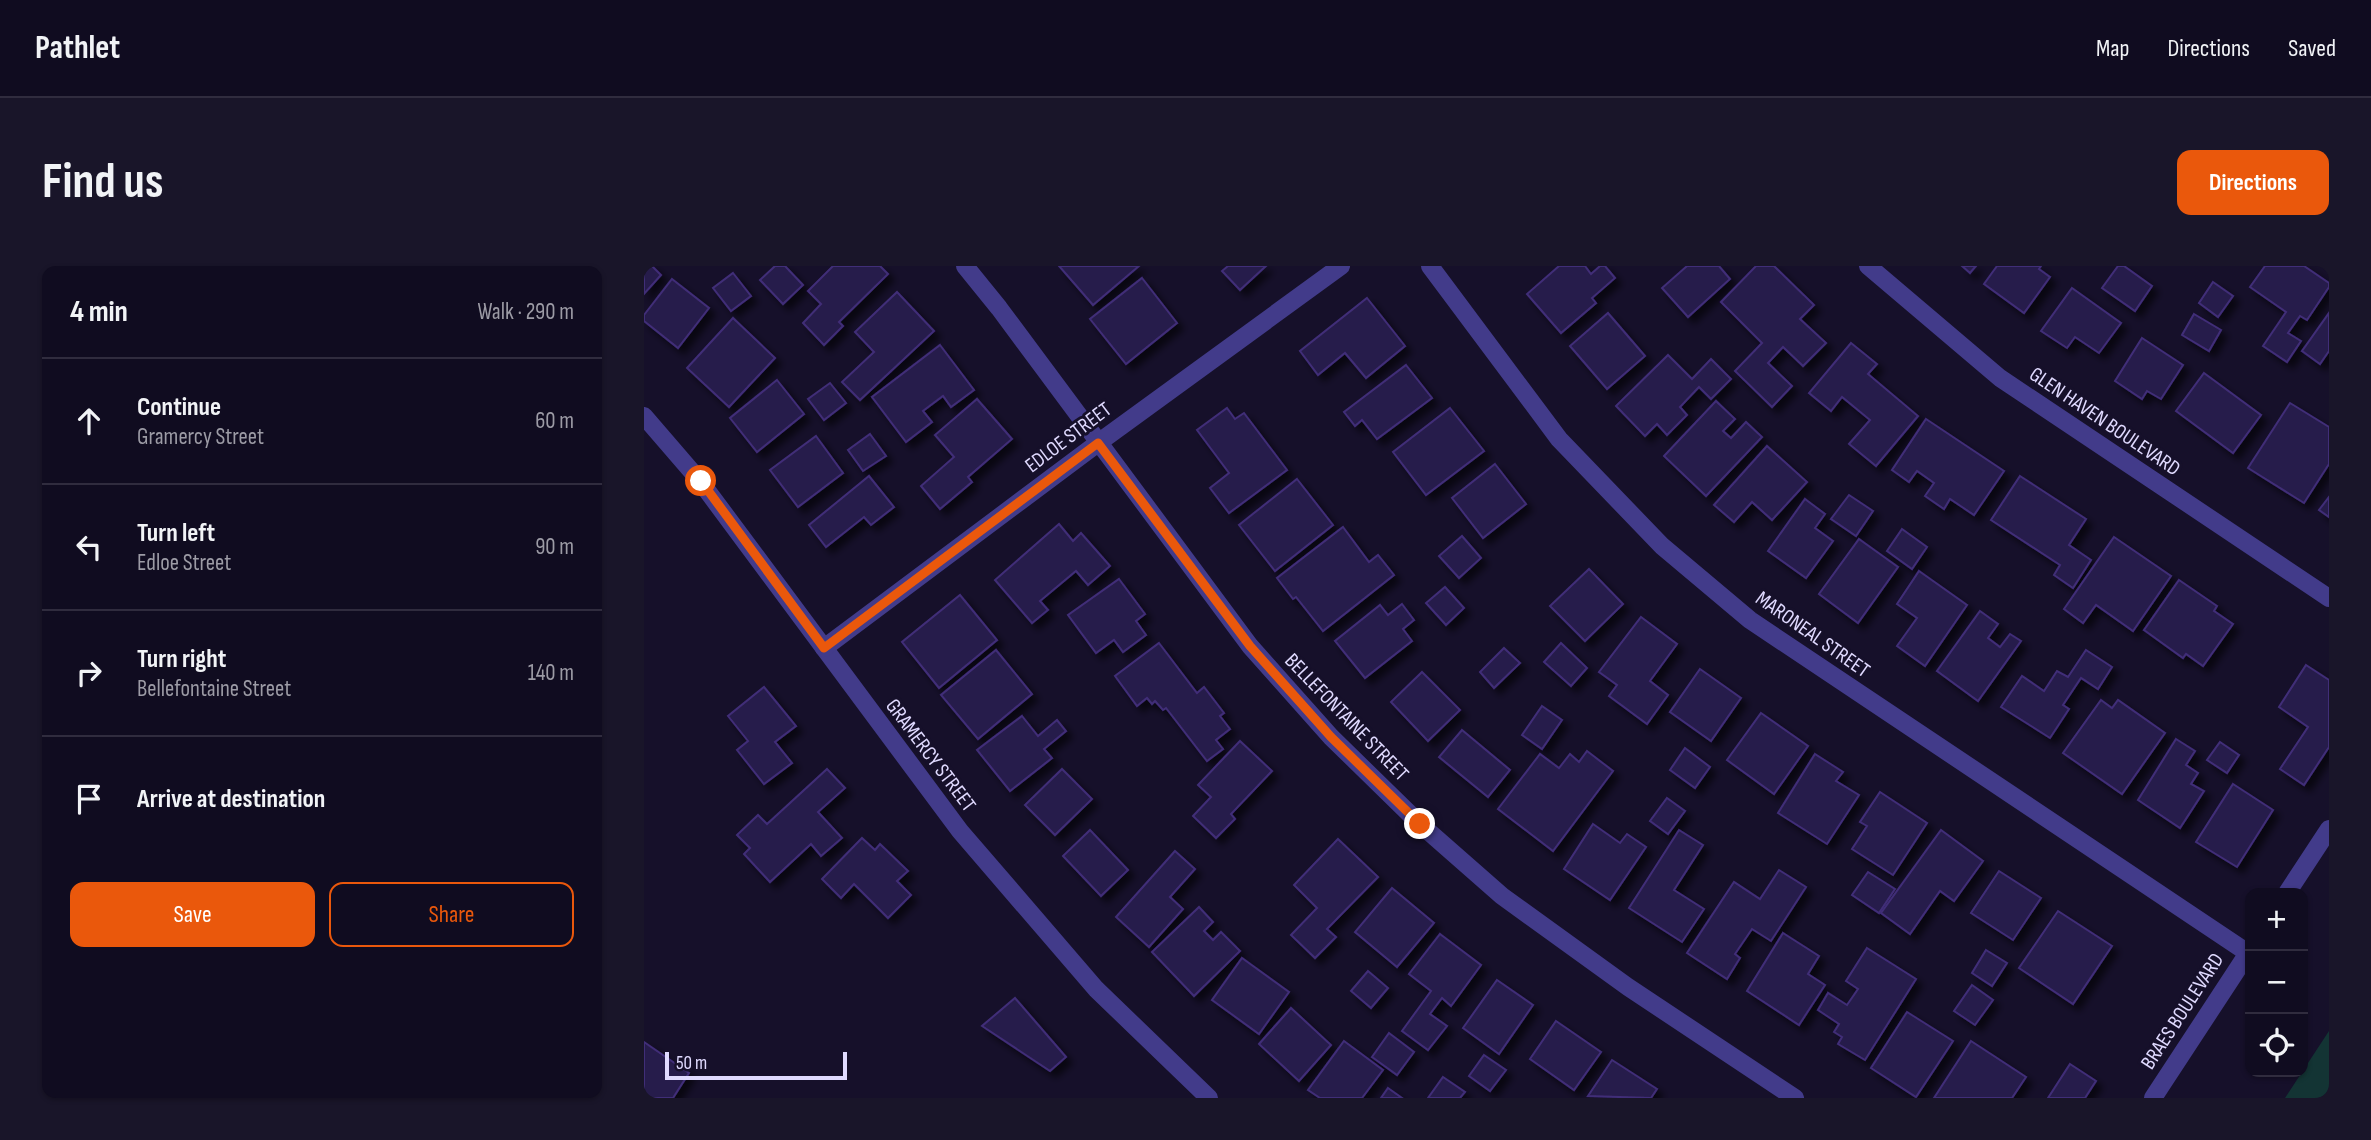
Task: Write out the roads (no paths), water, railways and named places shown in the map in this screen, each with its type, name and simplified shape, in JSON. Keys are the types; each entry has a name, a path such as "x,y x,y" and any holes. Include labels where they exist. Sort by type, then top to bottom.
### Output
{"street":[{"name":"BELLEFONTAINE STREET","path":"965,266 999,307 1250,646 1331,737 1420,824 1502,896 1628,987 1795,1098"},
{"name":"EDLOE STREET","path":"824,648 1098,443 1342,266"},
{"name":"MARONEAL STREET","path":"1430,266 1559,439 1662,546 1750,620 2247,951"},
{"name":"GLEN HAVEN BOULEVARD","path":"1868,266 2000,378 2329,598"},
{"name":"GRAMERCY STREET","path":"644,416 701,481 960,831 1096,989 1209,1098"},
{"path":"2290,888 2329,829"},
{"name":"BRAES BOULEVARD","path":"2152,1098 2245,958"}]}
